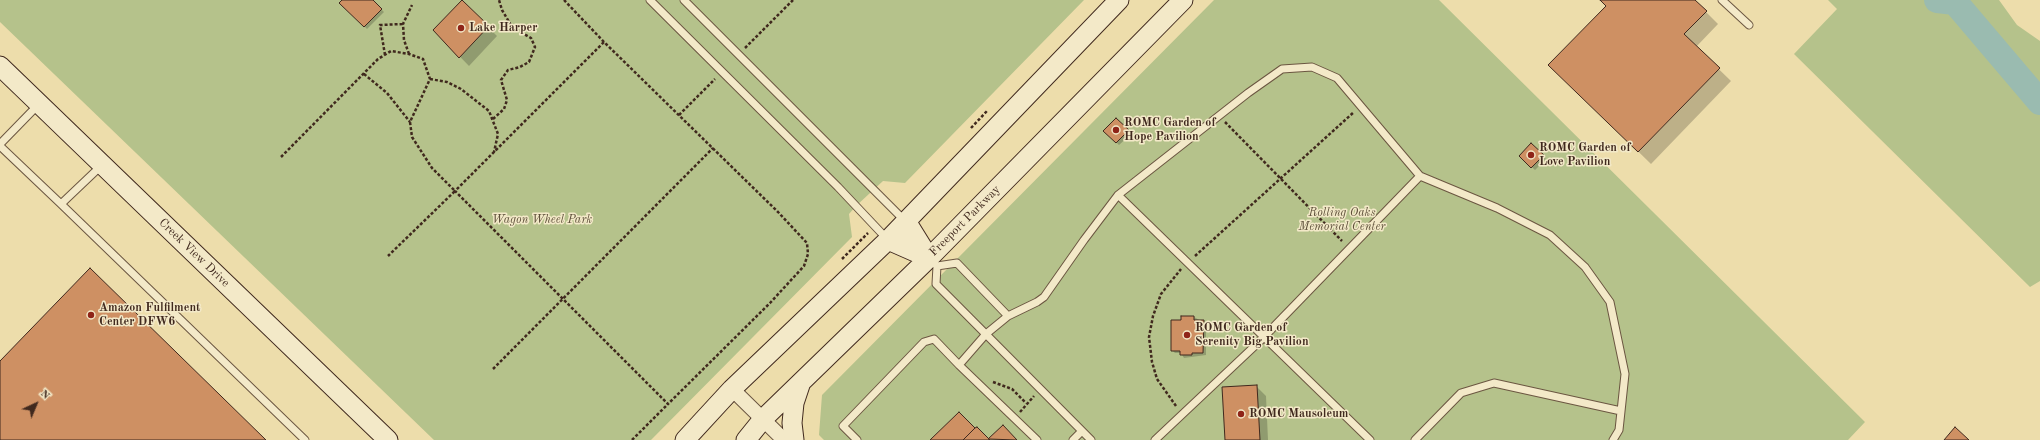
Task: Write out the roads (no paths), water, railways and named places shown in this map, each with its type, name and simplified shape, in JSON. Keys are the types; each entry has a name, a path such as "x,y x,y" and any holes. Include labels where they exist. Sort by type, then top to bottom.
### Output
{"main road":[{"path":"685,440 732,389 888,240 1119,0"},
{"name":"Freeport Parkway","path":"746,440 764,419 800,383 933,262 1182,0"},
{"name":"Creek View Drive","path":"0,66 388,440"},
{"path":"906,221 933,262"},
{"path":"888,240 933,262"},
{"path":"794,440 792,423 794,403 800,383"}],"street":[{"path":"732,389 784,440"}],"lane":[{"path":"650,0 838,187 888,240"},
{"path":"684,0 906,221"},
{"path":"1722,0 1750,25"},
{"path":"959,365 986,334 1008,316 1033,305 1044,297 1118,195 1282,68 1312,67 1337,78 1420,176 1497,208 1550,235 1585,267 1610,302 1625,374 1619,430 1614,440"},
{"path":"39,103 0,145 306,440"},
{"path":"62,204 102,164"},
{"path":"1155,440 1264,337 1420,176"},
{"path":"1118,195 1370,440"},
{"path":"1008,316 957,263 933,262 936,284 1091,440"},
{"path":"857,440 843,426 924,342 934,339 1037,440"},
{"path":"1415,440 1460,393 1494,383 1621,411"},
{"path":"1073,440 1082,431"}],"waterway":[{"path":"1937,0 1955,2 2040,102"}],"place":[{"name":"Lake Harper","path":"461,28"},
{"name":"ROMC Garden of Hope Pavilion","path":"1116,130"},
{"name":"ROMC Garden of Love Pavilion","path":"1531,155"},
{"name":"Amazon Fulfilment Center DFW6","path":"91,315"},
{"name":"ROMC Garden of Serenity Big Pavilion","path":"1187,335"},
{"name":"ROMC Mausoleum","path":"1241,414"}],"park label":[{"name":"Wagon Wheel Park","path":"542,220"},
{"name":"Rolling Oaks Memorial Center","path":"1342,220"}]}
